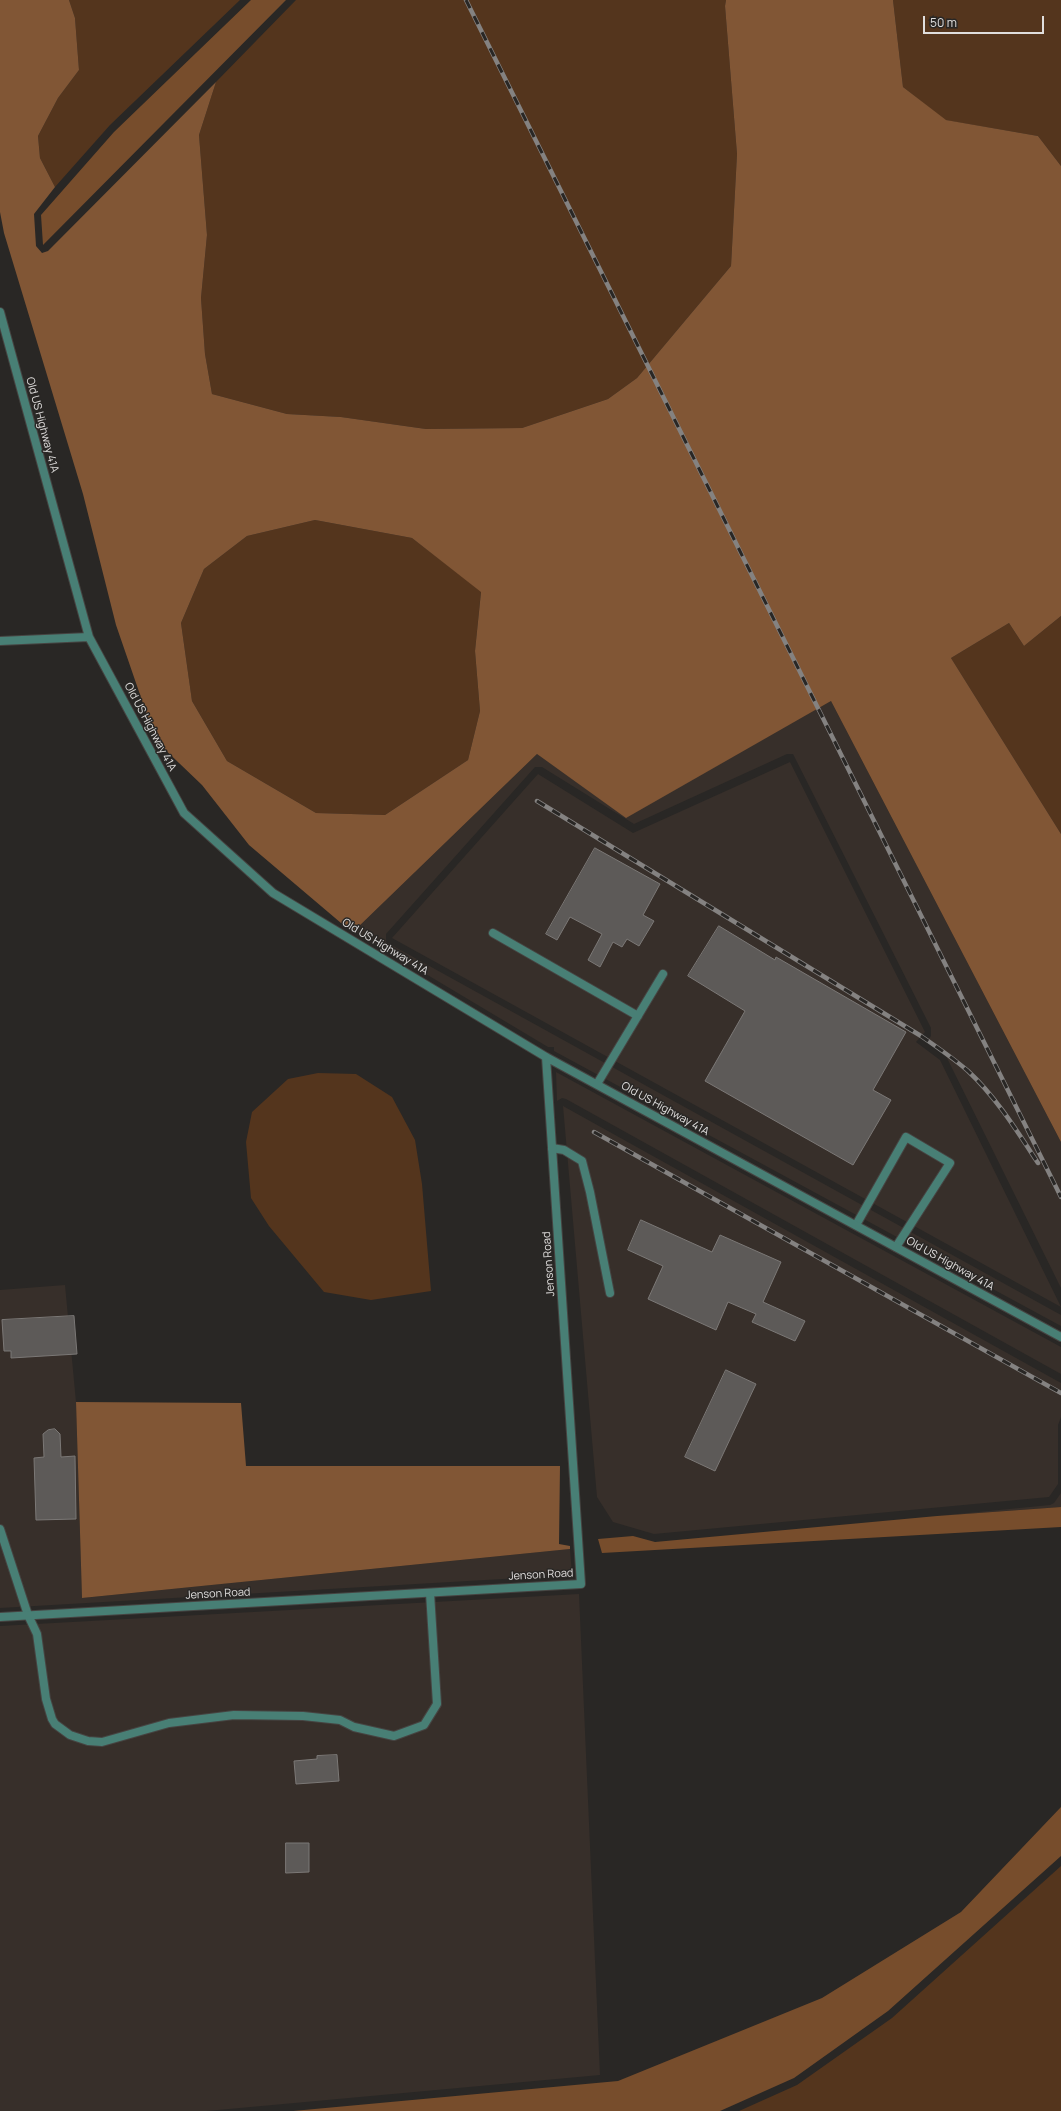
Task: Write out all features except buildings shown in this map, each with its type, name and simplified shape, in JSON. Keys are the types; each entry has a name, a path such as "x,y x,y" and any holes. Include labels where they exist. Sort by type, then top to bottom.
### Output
{"street":[{"name":"Old US Highway 41A","path":"0,312 89,637 184,813 273,893 546,1057 1061,1337"},
{"path":"0,641 89,637"},
{"path":"493,933 638,1016"},
{"path":"598,1084 664,974"},
{"name":"Jenson Road","path":"0,1617 580,1584 546,1057"},
{"path":"856,1225 906,1137 950,1163 896,1247"},
{"path":"552,1148 564,1150 582,1161 590,1192 610,1293"},
{"path":"0,1529 28,1615 37,1634 46,1699 52,1719 55,1724 70,1735 88,1741 102,1742 169,1723 242,1715 303,1716 340,1720 354,1727 394,1736 424,1725 437,1704 430,1593"}],"shaded area":[{"path":"0,0 69,0 75,18 79,70 58,98 38,136 40,158 55,187 34,214 36,246 42,253 48,251 216,82 199,135 207,235 201,298 205,354 212,394 287,414 341,417 426,429 522,428 608,399 637,378 731,266 737,154 725,6 726,0 893,0 903,87 946,120 1038,136 1061,166 1061,616 1024,646 1009,623 951,658 1061,834 1061,1142 831,701 626,818 537,754 354,931 341,923 249,845 202,785 156,741 116,625 83,494 4,233 0,212","holes":["315,520 412,538 481,592 475,651 480,711 468,760 385,815 316,813 227,761 192,701 181,623 204,569 247,536"]},
{"path":"69,0 240,0 110,125 55,187 40,158 38,136 58,98 79,70 75,18"},
{"path":"251,0 286,0 43,245 41,215 114,132"},
{"path":"296,0 726,0 725,6 737,154 731,266 637,378 608,399 522,428 426,429 341,417 287,414 212,394 205,354 201,298 207,235 199,135 216,82"},
{"path":"893,0 1061,0 1061,166 1038,136 945,120 903,87"},
{"path":"315,520 412,538 481,591 475,651 480,711 468,760 385,815 316,813 227,761 192,701 181,623 204,569 247,536"},
{"path":"1061,616 1061,834 951,658 1009,623 1024,646"},
{"path":"831,701 1061,1142 1061,1288 946,1056 927,1041 931,1036 931,1028 793,754 787,754 634,824 542,767 535,767 386,934 386,942 1061,1315 1061,1326 554,1051 554,1047 548,1047 354,931 537,754 626,817"},
{"path":"790,762 925,1032 916,1042 940,1060 1061,1307 392,938 538,774 633,833"},
{"path":"556,1072 1061,1347 1061,1374 566,1099 562,1098 557,1101"},
{"path":"318,1073 356,1074 392,1097 415,1140 422,1184 431,1291 371,1300 324,1292 269,1226 251,1198 246,1142 252,1112 288,1079"},
{"path":"563,1106 1061,1383 1061,1417 1058,1425 1058,1484 1049,1497 654,1534 613,1522 597,1497"},
{"path":"65,1285 76,1402 82,1598 570,1549 572,1575 0,1608 0,1290"},
{"path":"76,1402 241,1403 246,1466 560,1466 559,1544 570,1546 570,1549 82,1598"},
{"path":"1061,1493 1061,1507 937,1516 1050,1505 1054,1503"},
{"path":"1061,1507 1061,1527 602,1553 598,1539 633,1536 655,1542 937,1516"},
{"path":"579,1594 600,2075 207,2111 0,2111 0,1626"},
{"path":"1061,1807 1061,1856 888,2011 794,2078 720,2111 293,2111 618,2081 822,1998 961,1912"},
{"path":"1061,1866 1061,2111 739,2111 797,2085 892,2018"}],"railway":[{"path":"466,0 1061,1197"},
{"path":"537,801 921,1036 945,1053 968,1071 988,1092 1006,1115 1038,1163"},
{"path":"594,1132 1061,1393"}]}
